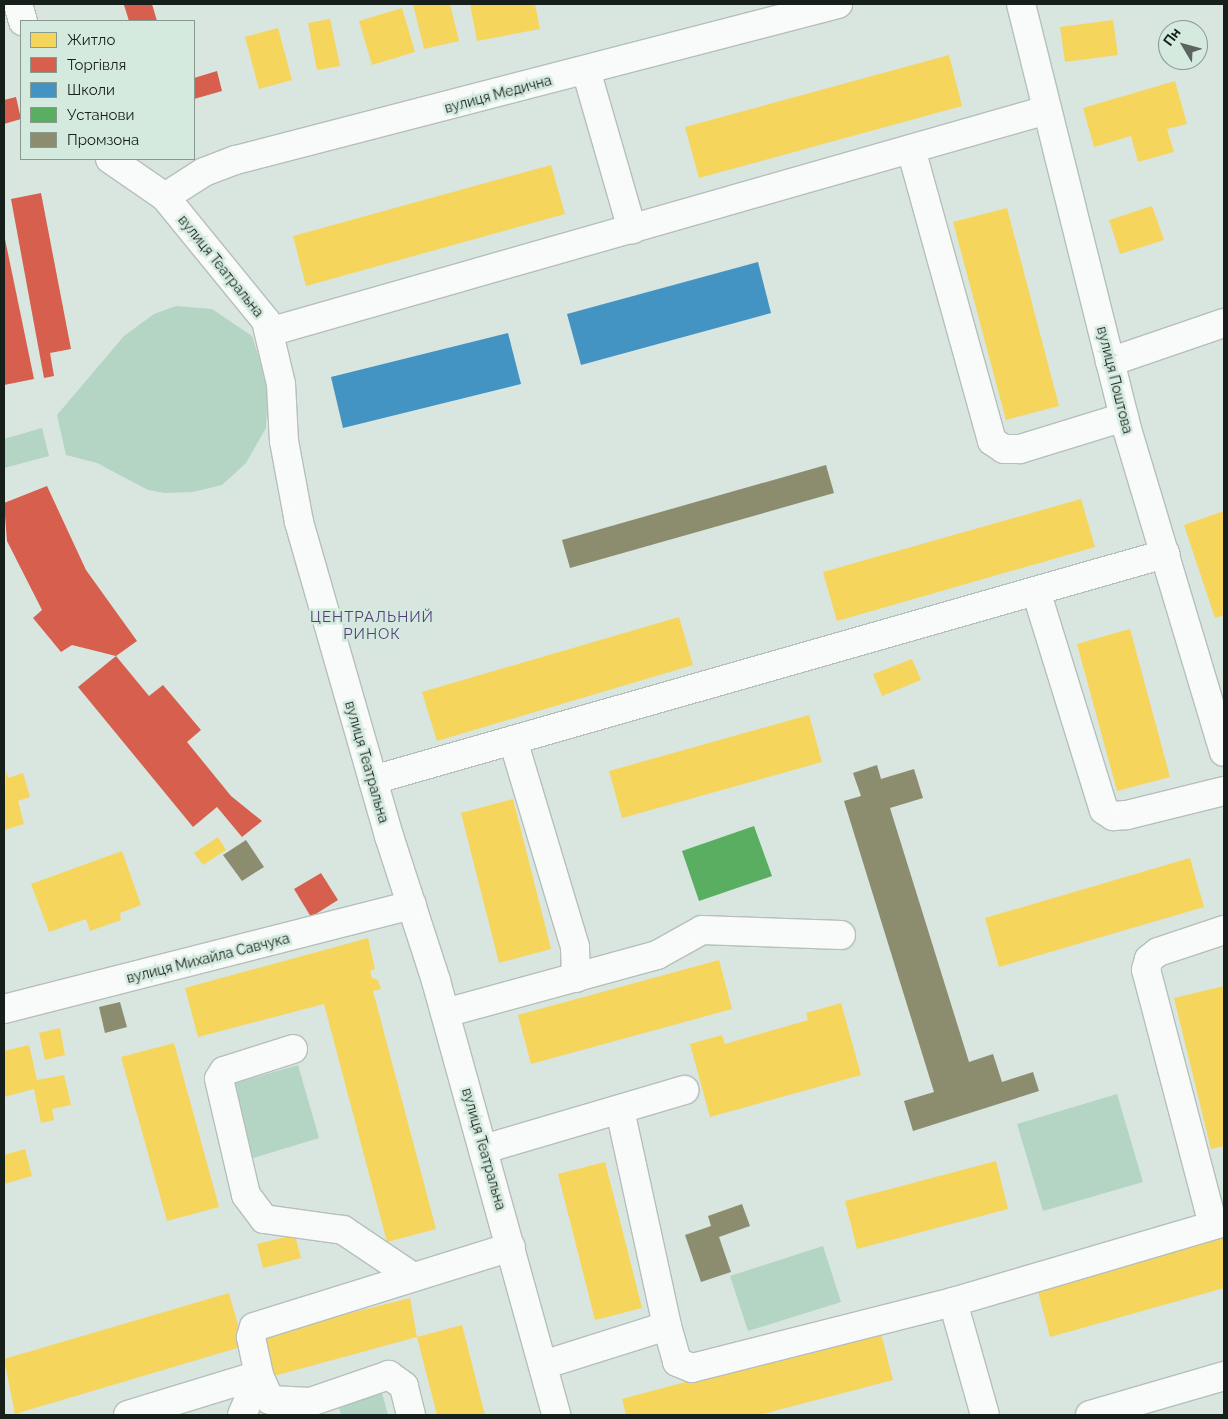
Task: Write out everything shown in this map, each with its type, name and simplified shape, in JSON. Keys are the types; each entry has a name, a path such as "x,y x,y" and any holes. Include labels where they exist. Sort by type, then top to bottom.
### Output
{"street":[{"path":"18,4 23,20"},
{"name":"вулиця Медична","path":"165,197 204,172 236,160 838,4"},
{"name":"вулиця Поштова","path":"1021,4 1124,417 1165,554 1214,675 1224,752"},
{"path":"586,70 632,229"},
{"path":"269,332 1047,110"},
{"path":"911,149 992,441 1004,449 1020,449 1124,417"},
{"name":"вулиця Театральна","path":"111,160 165,197 266,321 281,384 284,441 299,522 373,780 445,1013 556,1415"},
{"path":"1110,362 1224,323"},
{"path":"373,780 1165,554"},
{"path":"1036,591 1104,810 1113,816 1127,816 1224,791"},
{"path":"513,740 575,947 576,978"},
{"name":"вулиця Михайла Савчука","path":"4,1009 412,905"},
{"path":"445,1013 657,955 702,930 841,934"},
{"path":"620,1110 667,1326 677,1362 692,1368 953,1302 1219,1224 1146,970 1158,952 1224,930"},
{"path":"293,1049 224,1071 219,1079 246,1195 264,1219 343,1230 413,1277"},
{"path":"484,1149 685,1090"},
{"path":"411,1415 404,1386 389,1375 294,1404 270,1400 259,1375 251,1337 262,1322 511,1247"},
{"path":"953,1302 985,1415"},
{"path":"543,1365 667,1326"},
{"path":"128,1415 259,1375"},
{"path":"242,1415 259,1375"},
{"path":"1090,1415 1224,1376"}],"green space":[{"path":"176,306 212,309 252,336 268,386 266,428 246,463 222,485 193,492 165,493 148,490 97,463 66,455 57,415 124,336 154,314"},
{"path":"42,428 49,456 4,468 4,439"},
{"path":"298,1065 319,1138 253,1158 232,1084"},
{"path":"1117,1094 1143,1182 1043,1211 1017,1124"},
{"path":"823,1246 841,1302 748,1331 730,1276"},
{"path":"380,1386 388,1415 341,1415 336,1397"}],"building: Житло":[{"path":"413,4 450,4 459,41 424,49"},
{"path":"470,4 535,4 540,29 477,41"},
{"path":"402,8 415,52 372,65 359,21"},
{"path":"330,19 340,66 317,70 308,23"},
{"path":"1113,20 1118,55 1065,62 1060,27"},
{"path":"278,28 292,80 259,89 245,37"},
{"path":"949,55 962,106 699,178 685,127"},
{"path":"1175,81 1187,124 1167,129 1174,152 1138,162 1131,136 1094,147 1083,108"},
{"path":"551,165 565,214 306,286 293,236"},
{"path":"1152,206 1164,240 1120,254 1109,220"},
{"path":"1007,208 1059,406 1006,420 953,222"},
{"path":"1081,499 1095,547 837,621 823,572"},
{"path":"1224,511 1224,615 1215,618 1184,525"},
{"path":"679,617 693,665 437,741 422,692"},
{"path":"1130,629 1170,777 1117,791 1077,644"},
{"path":"912,659 921,680 882,696 873,674"},
{"path":"809,715 822,762 622,818 609,771"},
{"path":"6,771 8,778 23,773 30,797 18,801 24,824 4,830"},
{"path":"513,799 551,949 499,963 461,813"},
{"path":"218,837 226,850 203,865 194,853"},
{"path":"122,851 141,905 120,913 121,920 90,931 86,919 49,932 31,884"},
{"path":"1190,858 1204,907 999,967 985,918"},
{"path":"368,938 375,969 370,971 372,978 378,980 381,989 373,991 436,1229 387,1242 324,1004 198,1037 185,988"},
{"path":"719,960 732,1009 531,1064 518,1015"},
{"path":"1224,986 1224,1146 1211,1149 1174,998"},
{"path":"841,1003 861,1075 710,1117 690,1044 722,1035 725,1044 808,1020 806,1013"},
{"path":"60,1028 65,1055 45,1060 39,1033"},
{"path":"174,1043 219,1207 167,1221 121,1057"},
{"path":"29,1045 37,1080 64,1075 71,1105 52,1109 54,1120 41,1123 34,1089 4,1097 4,1051"},
{"path":"25,1149 32,1176 4,1184 4,1155"},
{"path":"996,1161 1008,1209 857,1249 845,1201"},
{"path":"605,1162 642,1308 595,1320 558,1174"},
{"path":"1224,1232 1224,1288 1050,1337 1036,1284"},
{"path":"295,1235 301,1258 263,1268 257,1244"},
{"path":"229,1293 244,1346 15,1414 4,1359"},
{"path":"410,1298 417,1337 274,1376 263,1335"},
{"path":"462,1325 485,1415 437,1415 417,1337"},
{"path":"880,1330 893,1380 759,1415 626,1415 622,1399"}],"building: Торгівля":[{"path":"152,4 157,20 129,20 124,5"},
{"path":"217,71 222,91 195,99 195,78"},
{"path":"16,97 20,119 4,124 4,100"},
{"path":"41,193 71,349 50,353 54,376 44,378 11,199"},
{"path":"4,240 34,379 4,385"},
{"path":"47,486 86,570 137,641 116,656 72,645 61,652 33,618 42,610 7,541 4,503"},
{"path":"116,656 149,696 163,685 201,730 187,742 231,796 262,821 242,837 217,807 193,827 78,687"},
{"path":"321,873 338,900 311,917 294,889"}],"building: Школи":[{"path":"758,262 771,313 581,365 567,314"},
{"path":"508,333 521,384 343,428 331,377"}],"building: Установи":[{"path":"754,826 772,876 699,901 682,851"}],"building: Промзона":[{"path":"826,465 834,493 570,568 562,540"},
{"path":"877,765 881,779 914,769 923,798 890,808 969,1062 993,1054 1002,1082 1033,1072 1039,1091 913,1131 904,1101 934,1092 844,801 861,796 853,773"},
{"path":"246,840 264,867 242,881 223,855"},
{"path":"120,1002 127,1027 105,1033 99,1007"},
{"path":"742,1204 750,1226 719,1237 731,1272 701,1282 685,1235 711,1226 708,1216"}],"district":[{"name":"ЦЕНТРАЛЬНИЙ РИНОК","path":"372,626"}]}
